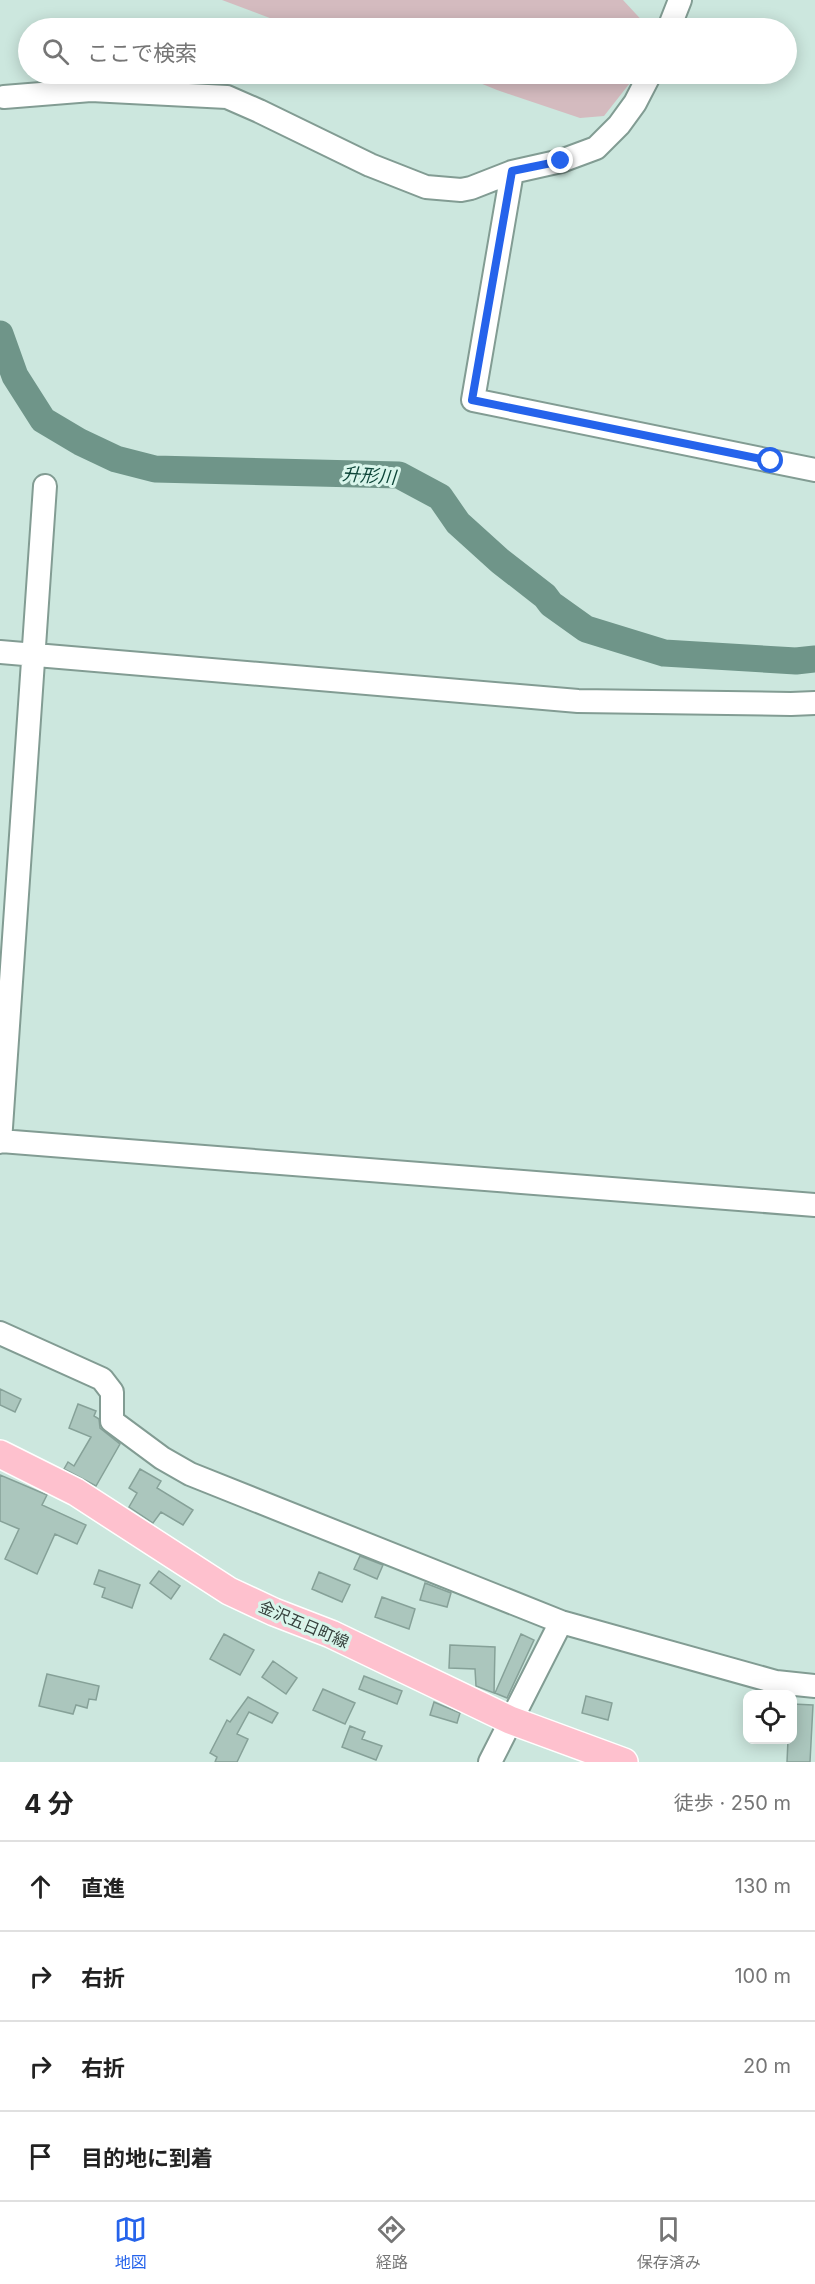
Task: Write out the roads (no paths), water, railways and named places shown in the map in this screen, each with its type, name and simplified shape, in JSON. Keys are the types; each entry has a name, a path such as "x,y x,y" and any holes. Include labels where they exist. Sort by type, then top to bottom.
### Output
{"main road":[{"name":"金沢五日町線","path":"0,1454 76,1492 229,1591 274,1612 331,1634 510,1720 624,1762"}],"street":[{"path":"673,18 680,0"},
{"path":"4,97 91,90 227,97 370,165 426,187 461,190 512,171 561,161 596,148 619,125 635,103 645,84"},
{"path":"512,171 472,400 815,470"},
{"path":"45,486 0,1142 815,1205"},
{"path":"0,652 578,701 815,703"},
{"path":"0,1333 102,1379 112,1392 112,1421 162,1458 190,1474 561,1622 776,1682 815,1686"},
{"path":"490,1762 561,1622"}],"waterway":[{"name":"升形川","path":"0,334 15,376 43,420 80,442 116,459 155,469 399,475 440,497 458,523 500,561 545,596 551,604 586,629 664,653 796,661 815,659"}]}
